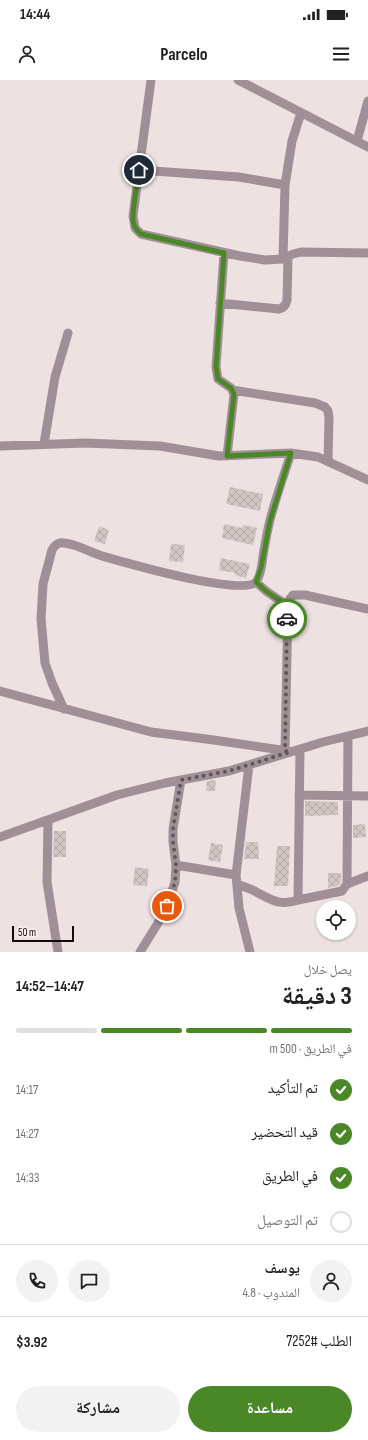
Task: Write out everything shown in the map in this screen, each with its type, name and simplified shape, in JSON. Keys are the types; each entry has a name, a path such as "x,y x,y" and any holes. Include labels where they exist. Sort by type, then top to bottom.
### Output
{"street":[{"path":"151,80 133,216 134,225 137,231 141,234 224,253 265,260 285,258 301,252 316,251 368,253"},
{"path":"238,80 368,147"},
{"path":"357,141 368,101"},
{"path":"220,303 278,309 286,305 285,185 292,141 301,113"},
{"path":"139,170 239,177 285,185"},
{"path":"224,253 216,367 218,379 232,390 306,401 321,404 325,407 328,411 329,417 328,462"},
{"path":"44,444 55,377 68,333"},
{"path":"227,456 233,398 232,390"},
{"path":"0,446 85,443 160,446 208,456 291,453 318,457 368,480"},
{"path":"64,709 45,663 40,619 43,584 52,550 57,544 65,543 77,546 100,555 181,578 244,586 252,585 256,582 261,568 270,521 291,453"},
{"path":"256,582 288,606"},
{"path":"287,751 288,606 290,599 297,594 368,609"},
{"path":"0,691 151,732 287,751"},
{"path":"0,837 117,795 181,780 229,771 287,751 368,731"},
{"path":"347,884 348,736"},
{"path":"298,900 300,749"},
{"path":"249,765 236,874 239,908 250,952"},
{"path":"140,952 167,906 175,882 176,865 173,829 181,780"},
{"path":"299,795 368,796"},
{"path":"48,820 47,882 58,952"},
{"path":"176,865 236,874"},
{"path":"237,884 257,892 272,901 289,903 342,891 347,884 368,876"}],"building":[{"path":"230,487 263,494 260,511 226,504"},
{"path":"224,524 242,528 243,525 257,528 253,545 222,538"},
{"path":"99,526 109,530 105,544 94,541"},
{"path":"171,544 185,545 183,562 169,561"},
{"path":"221,558 250,564 246,578 235,575 235,573 219,570"},
{"path":"216,780 215,791 206,791 207,781"},
{"path":"305,801 338,802 338,815 305,816"},
{"path":"365,824 366,837 353,838 353,825"},
{"path":"54,831 66,831 66,857 53,857"},
{"path":"246,842 258,842 259,859 244,859"},
{"path":"211,843 223,845 220,862 208,860"},
{"path":"277,846 290,846 288,886 274,886"},
{"path":"135,867 149,869 147,886 133,885"},
{"path":"328,873 341,873 341,882 338,886 328,888"}],"way so far":[{"path":"167,906 175,882 176,865 173,829 181,780 229,771 290,752 285,751 287,619"}],"route":[{"path":"139,170 133,216 134,225 137,231 141,234 224,253 216,367 218,379 228,385 234,394 227,456 291,453 270,521 261,568 256,582 288,606 287,619"}]}
